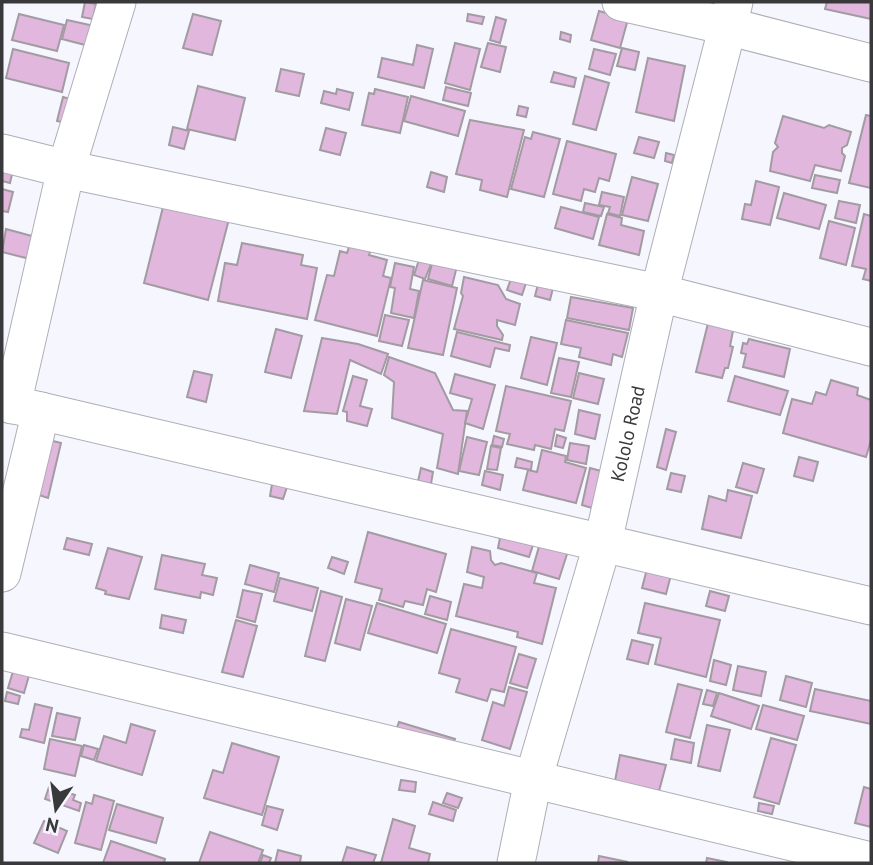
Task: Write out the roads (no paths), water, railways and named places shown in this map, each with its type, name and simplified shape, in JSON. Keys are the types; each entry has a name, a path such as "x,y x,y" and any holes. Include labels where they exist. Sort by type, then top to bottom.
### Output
{"street":[{"path":"2,573 18,406 66,169 117,2"},
{"path":"621,2 730,14 871,63"},
{"name":"Kololo Road","path":"516,863 533,780 603,542 659,293 730,14"},
{"path":"2,153 66,169 659,293 871,347"},
{"path":"18,406 871,606"},
{"path":"2,651 871,860"}]}
